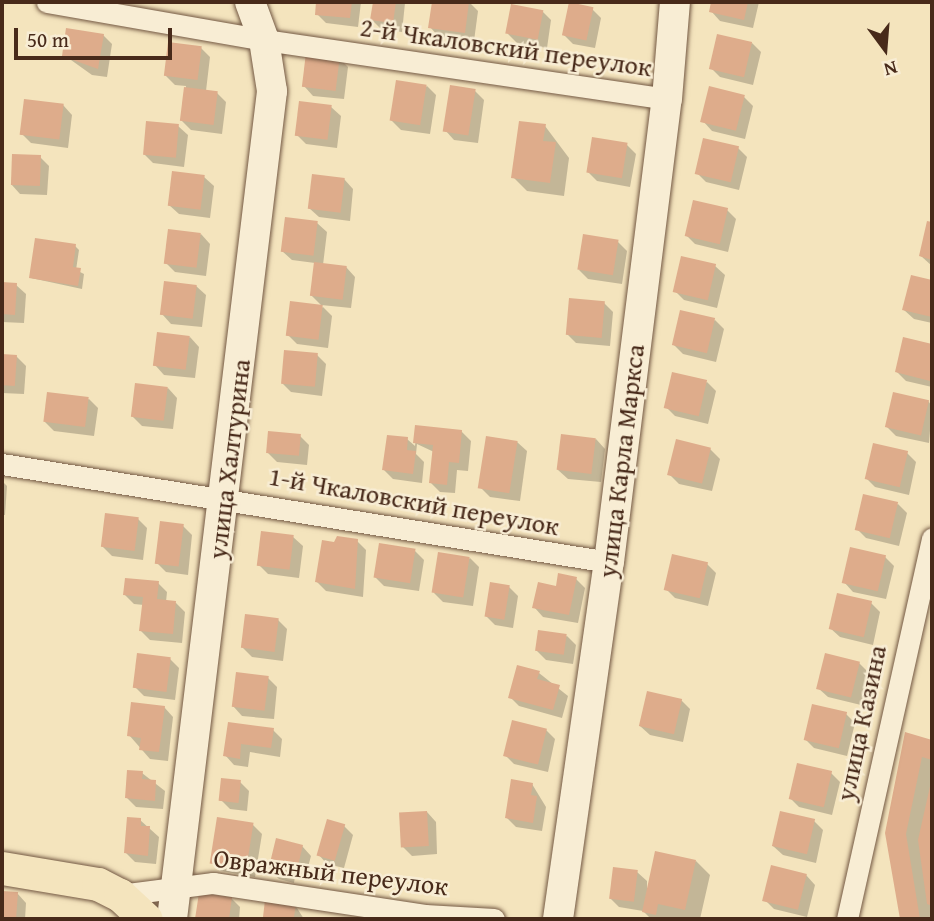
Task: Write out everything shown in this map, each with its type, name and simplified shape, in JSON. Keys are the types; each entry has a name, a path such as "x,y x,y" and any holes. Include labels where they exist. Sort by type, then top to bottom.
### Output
{"main road":[{"path":"2,868 73,878 120,895 146,919"}],"street":[{"name":"2-й Чкаловский переулок","path":"47,2 264,40 667,99"},
{"name":"улица Халтурина","path":"172,919 272,91 264,40 250,2"},
{"name":"улица Карла Маркса","path":"558,919 609,562 667,99 675,2"},
{"name":"1-й Чкаловский переулок","path":"2,464 225,497 609,562"},
{"name":"улица Казина","path":"848,919 924,608 932,538"},
{"name":"Овражный переулок","path":"120,895 176,885 214,883 425,915 494,919"}],"building":[{"path":"316,2 352,2 350,18 315,15"},
{"path":"373,2 396,2 393,23 370,20"},
{"path":"432,2 469,2 465,33 428,28"},
{"path":"569,2 593,7 586,40 562,35"},
{"path":"711,2 748,2 744,20 709,12"},
{"path":"511,4 543,10 538,40 505,33"},
{"path":"66,28 104,34 98,69 62,56"},
{"path":"717,34 752,42 744,77 709,69"},
{"path":"168,42 202,46 198,80 164,76"},
{"path":"306,53 340,57 336,91 302,87"},
{"path":"396,80 427,85 420,125 390,120"},
{"path":"450,85 476,89 468,135 443,131"},
{"path":"709,86 745,95 736,131 700,122"},
{"path":"184,87 218,91 214,125 180,121"},
{"path":"24,99 64,104 59,140 20,135"},
{"path":"299,101 332,105 327,140 295,136"},
{"path":"146,121 179,124 176,158 143,155"},
{"path":"519,121 546,124 543,141 556,142 550,183 511,178"},
{"path":"592,137 628,143 622,178 586,173"},
{"path":"703,138 739,146 731,182 695,174"},
{"path":"12,154 41,155 40,186 11,185"},
{"path":"172,171 205,175 200,210 168,206"},
{"path":"312,174 345,178 340,213 308,209"},
{"path":"693,200 728,208 720,244 685,236"},
{"path":"285,217 318,221 313,256 281,252"},
{"path":"927,221 932,222 932,260 919,256"},
{"path":"168,229 201,233 196,268 164,264"},
{"path":"583,234 619,240 613,275 577,270"},
{"path":"35,238 76,244 73,267 81,268 78,286 29,278"},
{"path":"681,256 716,264 708,300 673,292"},
{"path":"314,262 347,266 343,300 310,296"},
{"path":"911,275 932,280 932,317 902,310"},
{"path":"164,281 197,285 193,319 160,315"},
{"path":"2,282 17,283 15,315 2,314"},
{"path":"569,298 605,301 602,338 566,335"},
{"path":"290,301 323,305 318,340 286,336"},
{"path":"680,310 715,318 707,353 672,345"},
{"path":"157,332 190,336 186,370 153,366"},
{"path":"903,337 932,344 930,381 895,372"},
{"path":"284,350 318,353 315,387 281,384"},
{"path":"2,354 17,355 15,386 2,385"},
{"path":"672,372 707,380 699,416 664,408"},
{"path":"135,383 168,387 164,421 131,417"},
{"path":"47,392 89,397 85,427 43,422"},
{"path":"893,392 929,400 921,435 885,427"},
{"path":"415,425 462,430 459,463 449,462 447,485 429,483 433,445 413,443"},
{"path":"268,431 301,434 299,456 266,453"},
{"path":"561,434 596,438 591,474 557,470"},
{"path":"387,435 408,437 407,450 416,451 413,474 382,470"},
{"path":"486,436 518,441 509,493 478,488"},
{"path":"676,439 711,448 702,484 667,475"},
{"path":"873,443 908,451 900,487 865,479"},
{"path":"863,494 898,502 890,538 855,530"},
{"path":"105,513 139,517 135,551 101,547"},
{"path":"160,521 184,524 179,567 155,564"},
{"path":"261,531 294,535 289,570 257,566"},
{"path":"337,536 358,539 355,589 315,582 322,540 334,542"},
{"path":"379,543 416,549 410,583 374,578"},
{"path":"850,547 886,555 878,591 842,583"},
{"path":"438,552 470,557 463,598 432,592"},
{"path":"672,554 708,562 700,598 664,590"},
{"path":"558,573 577,577 569,615 532,608 538,582 556,586"},
{"path":"125,578 159,581 157,599 176,601 173,634 139,631 143,597 123,595"},
{"path":"490,582 510,585 504,620 485,617"},
{"path":"837,593 872,601 864,637 829,629"},
{"path":"245,614 279,618 275,652 241,648"},
{"path":"538,630 567,634 564,655 535,651"},
{"path":"137,653 171,657 166,692 133,688"},
{"path":"825,653 860,662 851,698 816,689"},
{"path":"517,665 540,671 537,679 560,685 553,710 508,698"},
{"path":"236,672 269,676 264,711 232,707"},
{"path":"647,691 682,699 674,734 639,726"},
{"path":"131,702 165,706 159,752 139,750 141,738 127,736"},
{"path":"812,704 847,712 839,748 804,740"},
{"path":"512,720 547,729 538,765 503,756"},
{"path":"228,722 274,728 271,748 241,744 240,759 223,756"},
{"path":"905,732 932,740 932,760 922,757 906,834 920,919 900,919 885,833"},
{"path":"797,763 832,771 824,807 789,799"},
{"path":"127,770 143,771 142,779 156,780 155,801 125,798"},
{"path":"221,778 241,780 238,803 219,801"},
{"path":"511,779 533,783 531,795 537,796 533,823 505,818"},
{"path":"931,782 932,906 927,904 918,840"},
{"path":"427,811 429,846 401,847 399,812"},
{"path":"780,811 815,819 807,854 772,846"},
{"path":"127,817 141,818 141,826 150,826 148,856 124,853"},
{"path":"217,817 254,823 246,869 210,863"},
{"path":"327,819 345,824 335,861 317,856"},
{"path":"276,838 303,845 297,870 286,868 285,875 268,871"},
{"path":"655,851 696,860 685,910 658,904 656,915 642,912"},
{"path":"771,865 807,874 798,910 762,901"},
{"path":"613,867 638,870 634,902 609,899"},
{"path":"2,891 18,892 16,919 2,919"},
{"path":"199,893 232,897 229,919 195,919"},
{"path":"265,900 296,904 294,917 300,919 256,919 263,917"}]}
